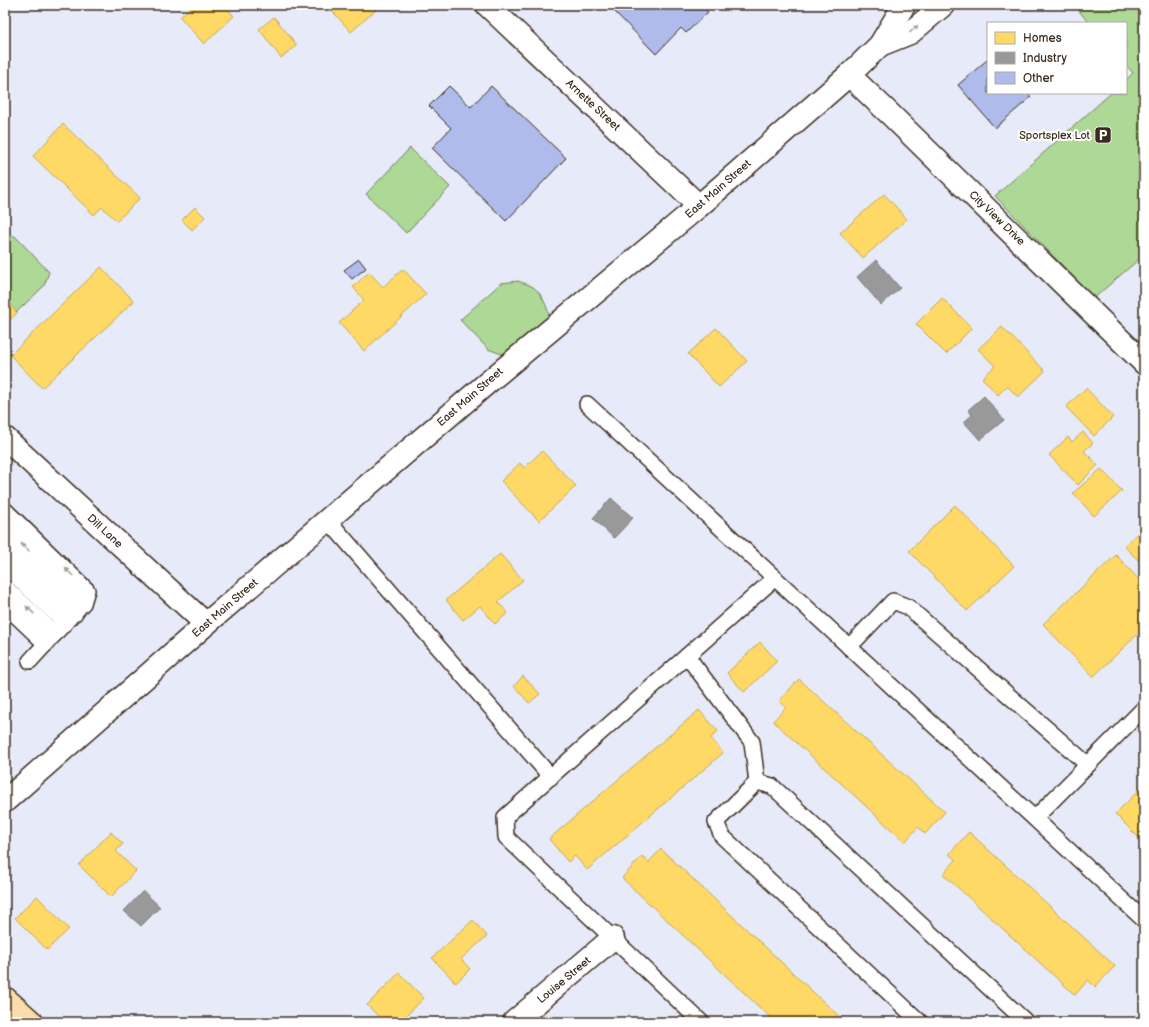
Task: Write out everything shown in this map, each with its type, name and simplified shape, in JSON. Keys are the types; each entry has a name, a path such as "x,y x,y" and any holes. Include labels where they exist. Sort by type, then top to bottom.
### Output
{"main road":[{"path":"5,998 32,1022"}],"street":[{"name":"Arnette Street","path":"487,5 699,206"},
{"path":"880,45 904,5"},
{"name":"East Main Street","path":"5,801 206,624 518,356 699,206 849,75 880,45 910,33 943,5"},
{"name":"City View Drive","path":"849,75 1144,362"},
{"name":"Dill Lane","path":"5,438 206,624"},
{"name":"Louise Street","path":"514,1022 613,938"}],"lane":[{"path":"587,404 1144,920"},
{"path":"5,510 87,590 65,623 30,661"},
{"path":"328,520 551,777"},
{"path":"5,527 65,623"},
{"path":"5,546 65,623"},
{"path":"5,566 65,623"},
{"path":"701,1022 506,837 505,818 775,578"},
{"path":"5,586 65,623"},
{"path":"849,647 893,601 908,606 1088,765"},
{"path":"5,605 65,623"},
{"path":"687,656 752,742 757,782"},
{"path":"1035,818 1144,708"},
{"path":"757,782 716,822 722,836 920,1022"},
{"path":"757,782 772,786 1026,1022"}],"green space":[{"name":"Sportsplex Lot","path":"1074,5 1144,5 1144,255 1094,298 995,196 1110,94 1127,94 1127,79 1133,73 1127,66 1127,22 1088,22"},
{"path":"410,148 450,187 406,233 366,194"},
{"path":"5,236 15,236 49,272 44,286 5,323"},
{"path":"518,281 536,289 542,297 549,314 549,318 504,355 488,349 460,320 501,283"}],"building: Homes":[{"path":"193,5 224,5 234,16 204,44 180,17"},
{"path":"327,5 374,5 377,9 351,32"},
{"path":"274,17 297,45 281,58 259,29"},
{"path":"63,124 140,198 117,221 102,207 94,215 33,156"},
{"path":"884,194 907,219 863,258 840,233"},
{"path":"195,207 205,217 192,230 182,220"},
{"path":"101,267 134,301 42,388 10,355"},
{"path":"403,269 426,294 364,351 339,323 364,300 353,287 369,272 383,287"},
{"path":"942,298 972,328 946,354 916,324"},
{"path":"7,301 17,313 5,325 5,303"},
{"path":"1002,327 1045,371 1018,397 1007,386 998,395 982,378 995,366 978,349"},
{"path":"716,328 747,361 719,387 688,354"},
{"path":"1086,388 1113,417 1094,436 1066,407"},
{"path":"1083,432 1093,443 1084,451 1098,465 1078,485 1049,455 1068,437 1072,442"},
{"path":"542,451 576,486 539,521 501,481 520,463 524,468"},
{"path":"1101,469 1122,491 1094,516 1073,493"},
{"path":"955,505 1014,566 967,611 909,551"},
{"path":"1144,527 1144,566 1124,546"},
{"path":"500,554 523,580 498,602 508,613 495,624 480,606 463,620 446,600"},
{"path":"1116,555 1144,585 1144,628 1093,677 1043,624"},
{"path":"760,642 777,661 744,692 727,673"},
{"path":"523,676 540,694 529,703 514,686"},
{"path":"799,679 945,812 925,834 918,827 905,842 773,721 786,707 779,701"},
{"path":"699,710 718,731 711,738 723,753 587,870 575,856 568,862 549,839"},
{"path":"1144,785 1144,843 1115,814"},
{"path":"111,832 123,844 116,851 136,871 111,897 79,865"},
{"path":"969,832 1115,966 1095,987 1088,980 1075,995 943,874 956,860 949,854"},
{"path":"661,849 845,1022 775,1022 622,878 642,856 649,862"},
{"path":"37,896 69,929 47,950 15,918"},
{"path":"473,920 487,936 461,959 470,969 456,983 432,958"},
{"path":"399,973 424,998 400,1022 384,1022 367,1005"}],"building: Industry":[{"path":"876,260 900,288 881,305 857,277"},
{"path":"984,396 1004,420 980,440 964,422 972,415 968,410"},
{"path":"611,498 633,518 614,538 593,518"},
{"path":"143,891 160,907 141,926 124,911"}],"building: Other":[{"path":"620,5 701,5 708,12 686,33 681,28 656,54 614,11"},
{"path":"987,60 987,94 1029,94 1031,97 995,128 958,85"},
{"path":"449,86 471,107 491,86 566,158 506,221 432,148 451,128 429,106"},
{"path":"359,259 366,268 352,279 344,270"}],"place":[{"name":"Sportsplex Lot","path":"1103,135"}]}
